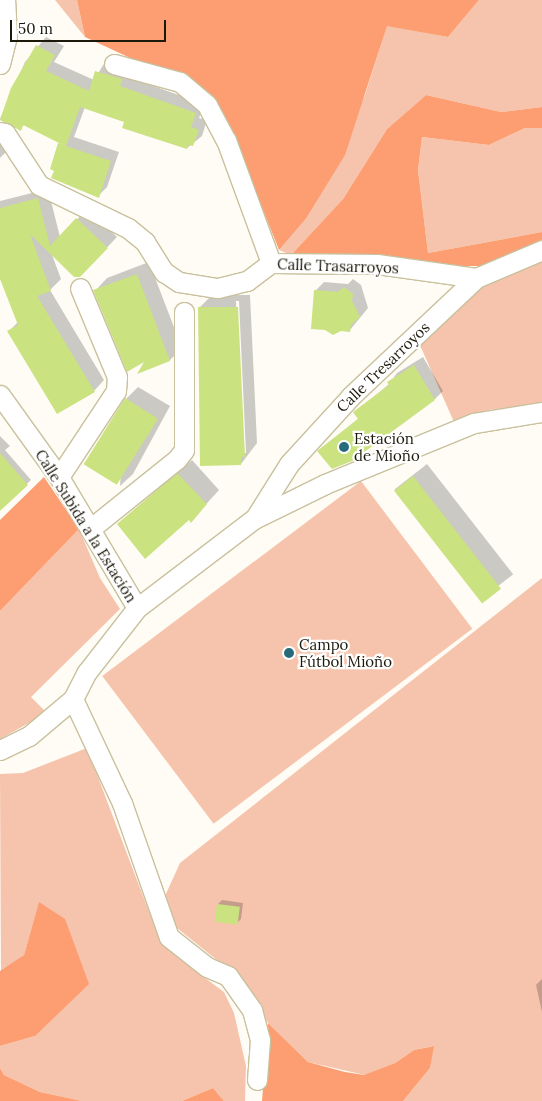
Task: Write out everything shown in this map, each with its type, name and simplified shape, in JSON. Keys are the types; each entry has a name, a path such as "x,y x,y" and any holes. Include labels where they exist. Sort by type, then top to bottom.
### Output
{"street":[{"path":"0,64 7,36 5,0"},
{"path":"114,64 180,82 207,104 226,140 270,263"},
{"name":"Calle Trasarroyos","path":"0,132 5,133 39,185 128,228 145,242 164,272 179,282 218,288 247,281 270,263 377,264 476,278"},
{"name":"Calle Tresarroyos","path":"254,519 288,464 352,396 476,278 542,250"},
{"path":"59,477 116,390 117,377 80,288"},
{"path":"90,530 177,459 184,450 184,312"},
{"name":"Calle Subida a la Estación","path":"0,395 59,477 137,608"},
{"path":"0,750 29,736 73,699 87,672 137,608 254,519 325,484 474,423 542,412"},
{"path":"73,699 122,803 169,938 207,967 228,976 252,1010 260,1040 257,1080"}],"shaded area":[{"path":"55,0 77,0 85,37"},
{"path":"77,0 479,0 448,37 387,26 345,155 305,220 279,250 246,167 210,95 85,37"},
{"path":"479,0 542,0 542,107 501,112 426,95 387,129 343,199 291,255 279,250 305,220 365,95 387,25 448,37"},
{"path":"426,95 501,112 542,107 542,128 525,128 489,145 422,137 418,170 428,253 542,232 542,245 481,266 433,266 291,255 343,199 387,129"},
{"path":"525,128 542,128 542,232 428,253 418,170 422,137 489,145"},
{"path":"542,259 542,404 488,410 454,422 419,343 485,285 523,265"},
{"path":"44,477 79,529 0,611 0,520"},
{"name":"Campo Fútbol Mioño","path":"361,481 472,629 214,824 102,676"},
{"path":"79,529 100,578 120,609 31,697 47,713 0,739 0,611"},
{"path":"542,578 542,1101 403,1101 430,1068 433,1046 414,1050 395,1063 365,1075 308,1062 268,1023 243,981 172,924 165,896 180,863"},
{"path":"87,748 154,925 178,958 224,992 234,1013 246,1066 245,1101 224,1101 213,1088 182,1101 82,1101 40,1092 4,1075 0,1068 0,1046 35,1036 39,903 24,955 1,973 0,774 23,773"},
{"path":"39,902 65,919 89,984 35,1036 0,1046 0,971 24,955"},
{"path":"268,1023 308,1062 364,1075 395,1063 414,1050 434,1046 430,1068 403,1101 262,1101"},
{"path":"0,1068 4,1075 40,1092 82,1101 0,1101"},
{"path":"213,1088 224,1101 182,1101"}],"building":[{"path":"36,45 55,55 46,71 89,91 95,71 122,79 120,86 196,113 191,127 199,130 193,146 188,145 187,149 122,128 124,122 80,107 66,146 111,161 99,198 51,178 54,171 50,169 58,143 61,144 23,125 21,131 0,120 11,88"},
{"path":"38,198 50,246 76,218 108,248 80,277 74,277 30,234 51,291 37,296 95,392 57,414 7,331 18,325 0,279 0,208"},
{"path":"137,274 170,361 137,374 144,362 127,372 93,290"},
{"path":"344,287 353,294 352,301 360,317 351,325 350,332 341,331 333,335 325,330 311,329 314,290 338,292"},
{"path":"198,307 238,307 245,457 241,457 241,465 200,466"},
{"path":"414,365 435,400 352,461 332,469 317,451 358,419 353,412 389,385 387,382"},
{"path":"125,398 158,419 117,485 84,464"},
{"path":"0,453 28,485 0,511"},
{"path":"177,473 207,504 191,523 189,520 145,559 117,524"},
{"path":"413,476 501,589 482,603 394,491"},
{"path":"217,904 240,907 238,925 215,922"}],"place":[{"name":"Estación de Mioño","path":"344,447"},
{"name":"Campo Fútbol Mioño","path":"289,653"}]}
